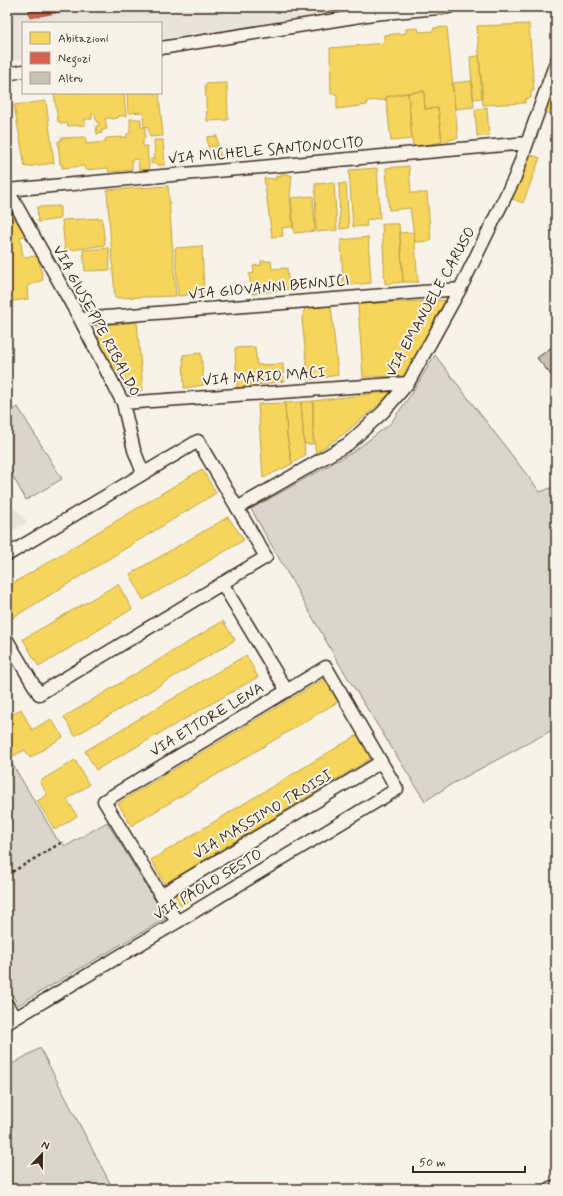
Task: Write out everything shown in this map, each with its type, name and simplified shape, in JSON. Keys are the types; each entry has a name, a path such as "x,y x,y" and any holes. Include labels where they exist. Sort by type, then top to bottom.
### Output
{"street":[{"path":"162,48 373,14 449,7"},
{"name":"VIA EMANUELE CARUSO","path":"237,508 348,444 383,412 408,383 460,289 514,177 556,62"},
{"path":"7,74 22,71"},
{"name":"VIA MICHELE SANTONOCITO","path":"7,190 527,143"},
{"name":"VIA GIUSEPPE RIBALDO","path":"7,190 80,319 123,403 134,450 143,473"},
{"name":"VIA GIOVANNI BENNICI","path":"80,319 460,289"},
{"name":"VIA MARIO MACI","path":"123,403 408,383"},
{"path":"7,555 198,441 266,557 40,694 7,640"},
{"path":"222,584 287,691"},
{"name":"VIA ETTORE LENA","path":"161,895 104,801 326,667 381,762"},
{"name":"VIA MASSIMO TROISI","path":"161,895 381,762"},
{"name":"VIA PAOLO SESTO","path":"11,1021 397,789 381,762"},
{"path":"161,895 177,922"},
{"path":"7,1005 11,1021"},
{"path":"551,1189 556,1188"}],"path":[{"path":"7,875 64,841"}],"shaded area":[{"path":"7,7 373,7 162,39 162,22 22,22 22,59 7,62"},
{"path":"435,355 540,492 556,486 556,728 450,785 425,801 338,662 251,509 353,452 390,424 412,393"},
{"path":"18,407 62,479 26,500 7,466 7,414"},
{"path":"7,501 28,522 7,534"},
{"path":"7,755 57,839 64,845 68,845 107,822 166,918 18,1005 7,985"},
{"path":"40,1048 113,1189 7,1189 7,1067"}],"building: Abitazioni":[{"path":"529,24 534,91 531,91 531,98 525,99 525,103 483,105 477,26"},
{"path":"447,27 458,138 442,142 438,108 425,109 424,91 386,97 386,100 367,101 367,105 337,109 337,94 331,94 330,48 384,43 384,35 406,33 406,29 418,28 419,32 433,31 434,28"},
{"path":"479,56 482,98 473,99 470,57"},
{"path":"472,81 474,107 455,109 452,83"},
{"path":"227,83 228,120 207,121 205,84"},
{"path":"424,91 425,109 438,108 442,142 413,147 408,93"},
{"path":"550,91 556,93 556,116 543,111"},
{"path":"408,93 412,139 391,141 386,97"},
{"path":"54,94 124,94 126,116 118,116 118,118 112,119 105,118 107,129 102,130 102,133 97,134 96,126 99,126 99,123 97,123 95,115 92,114 92,119 85,119 85,125 68,126 67,123 61,124 60,121 58,122"},
{"path":"127,94 159,94 163,136 150,137 148,127 144,126 143,112 128,113"},
{"path":"46,101 54,163 25,167 14,105"},
{"path":"487,107 489,136 477,136 475,110"},
{"path":"130,119 141,119 141,127 145,127 143,146 147,146 149,169 139,170 138,159 132,160 132,170 109,172 108,168 85,170 84,166 62,168 62,164 60,164 58,141 61,141 61,138 86,137 86,144 105,142 106,138 127,137 127,134 130,133"},
{"path":"217,136 218,146 208,147 207,137"},
{"path":"154,140 163,140 165,165 157,165 157,163 151,164 151,159 155,159"},
{"path":"219,148 221,159 209,160 208,150"},
{"path":"532,155 540,158 523,203 510,198 529,156 531,157"},
{"path":"409,166 411,193 427,193 431,241 415,242 410,208 389,210 386,168"},
{"path":"377,168 380,218 366,220 367,226 353,227 349,170"},
{"path":"281,174 292,175 290,196 293,227 282,228 283,236 272,237 264,178 276,179 276,176 281,177"},
{"path":"334,183 337,230 316,232 315,184"},
{"path":"346,183 349,228 340,229 339,184"},
{"path":"168,186 176,296 115,298 107,190"},
{"path":"313,196 315,231 294,233 291,198"},
{"path":"60,206 60,219 38,222 37,207"},
{"path":"16,215 24,230 24,236 20,237 23,257 38,256 43,280 27,286 28,299 7,302 7,216"},
{"path":"102,218 105,245 65,251 62,220"},
{"path":"382,224 399,224 403,282 385,284"},
{"path":"414,232 418,282 403,282 400,233"},
{"path":"368,237 371,283 343,286 341,240"},
{"path":"202,246 204,293 178,296 175,248"},
{"path":"109,248 110,270 85,271 83,250"},
{"path":"261,261 271,261 272,269 287,268 289,289 252,294 249,274 254,273 253,266 261,265"},
{"path":"448,300 405,376 363,377 358,304"},
{"path":"331,306 338,375 308,380 302,318 305,308"},
{"path":"137,322 143,390 130,392 100,346 97,326"},
{"path":"255,347 257,365 283,364 284,381 237,388 235,348"},
{"path":"201,353 204,385 184,388 183,355"},
{"path":"389,392 390,395 345,433 316,453 313,435 313,401"},
{"path":"313,401 313,444 304,444 301,402"},
{"path":"301,402 305,455 292,464 287,436 285,403"},
{"path":"285,403 287,436 292,464 263,478 258,404"},
{"path":"202,469 216,493 9,620 7,618 7,587"},
{"path":"228,517 244,540 143,600 130,574"},
{"path":"118,584 132,609 39,667 23,639"},
{"path":"223,621 235,640 75,736 64,717"},
{"path":"246,655 258,677 96,770 85,751"},
{"path":"327,677 341,700 131,826 118,803"},
{"path":"21,709 32,730 51,719 63,737 30,758 25,750 13,756 7,744 7,718"},
{"path":"359,734 373,757 165,884 151,860"},
{"path":"75,760 89,785 67,799 77,816 55,830 37,801 47,795 40,781"},
{"path":"185,886 192,899 181,906 173,893"}],"building: Negozi":[{"path":"28,7 86,7 30,18"}],"building: Altro":[{"path":"556,344 556,381 537,358"}]}
